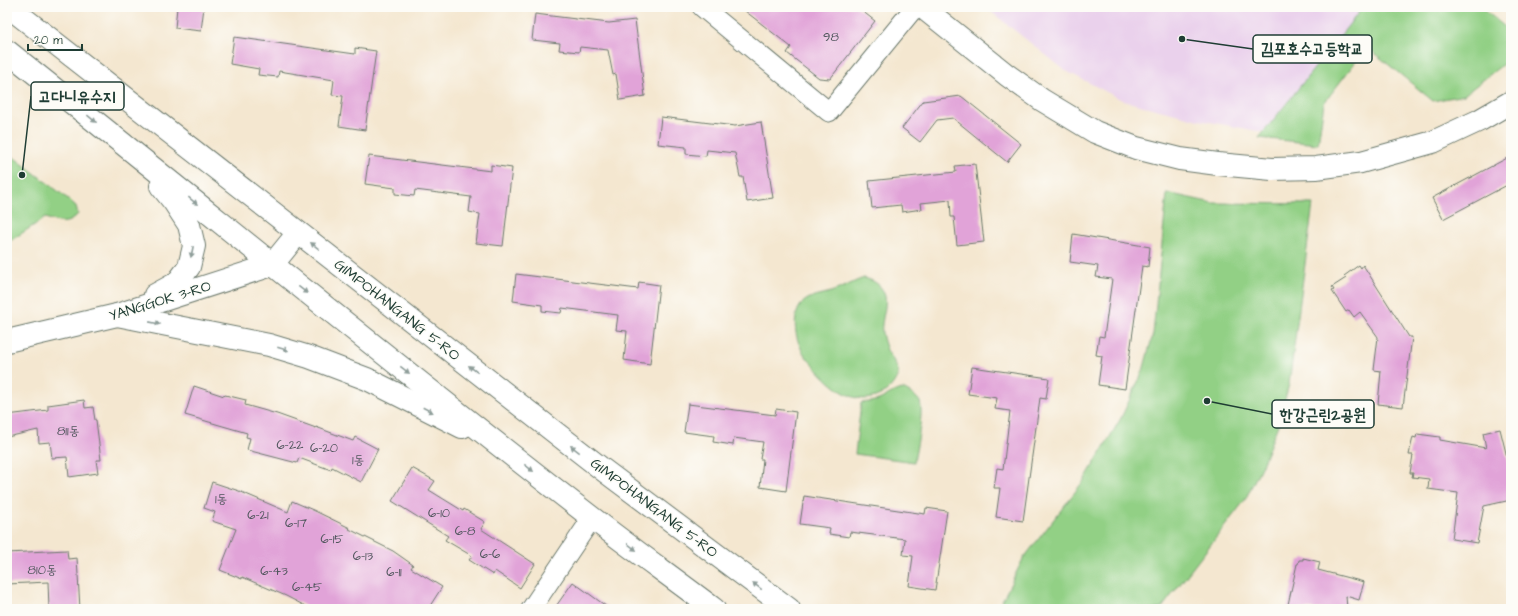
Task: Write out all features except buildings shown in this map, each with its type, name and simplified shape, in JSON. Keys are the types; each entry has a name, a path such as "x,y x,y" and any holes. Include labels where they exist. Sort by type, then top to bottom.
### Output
{"street":[{"name":"GIMPOHANGANG 5-RO","path":"9,7 602,469 789,609"},
{"path":"702,7 829,112 915,7"},
{"path":"922,7 1042,100 1096,132 1136,148 1180,159 1272,169 1316,168 1361,162 1434,142 1480,120 1511,102"},
{"path":"7,51 272,265 504,449 592,518 714,609"},
{"path":"117,315 177,283 189,267 194,246 189,225 182,213 131,150"},
{"path":"272,265 298,233"},
{"name":"YANGGOK 3-RO","path":"7,341 117,315 272,265"},
{"path":"117,315 269,345 309,358 367,379 504,449"},
{"path":"531,609 592,518"}],"shaded area":[{"path":"985,7 1364,7 1263,132 1199,120 1124,101 1066,71"}],"green space":[{"path":"1363,7 1481,7 1511,32 1511,58 1464,95 1433,101 1367,47 1324,103 1318,144 1259,138"},
{"path":"7,152 67,198 76,206 78,214 70,221 66,222 58,222 45,218 7,243"},
{"path":"1167,193 1213,203 1313,204 1289,384 1278,425 1262,465 1245,500 1161,609 998,609 1023,559 1085,479 1121,418 1143,371 1153,334"},
{"path":"864,278 877,284 885,296 886,301 882,322 882,333 887,350 898,369 898,375 891,386 880,395 862,399 853,397 837,388 816,368 801,349 795,326 797,312 804,301"},
{"path":"903,389 917,398 921,407 914,462 855,454 861,403 879,400"}],"place":[{"name":"김포호수고등학교","path":"1182,39"},
{"name":"고다니유수지","path":"22,175"},
{"name":"한강근린2공원","path":"1207,401"}]}
